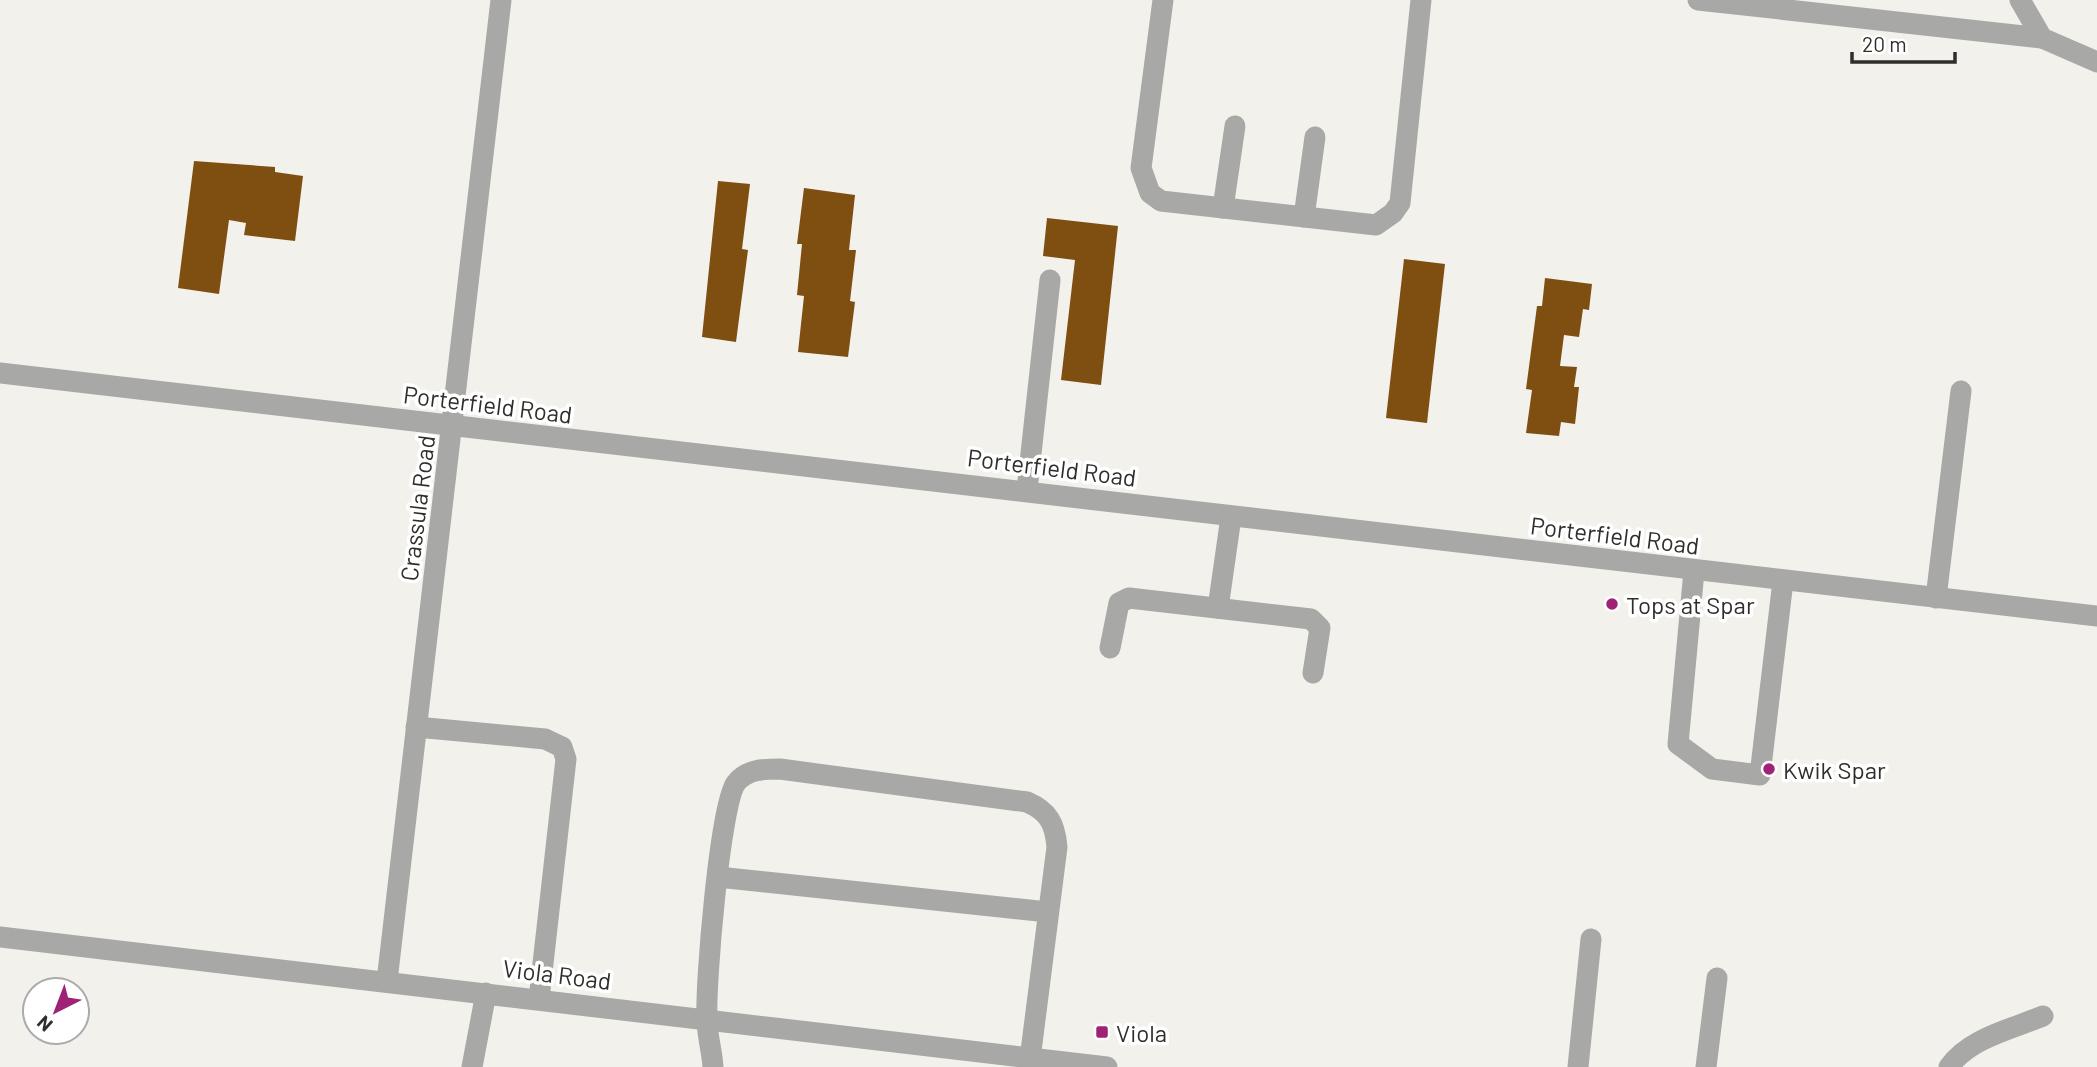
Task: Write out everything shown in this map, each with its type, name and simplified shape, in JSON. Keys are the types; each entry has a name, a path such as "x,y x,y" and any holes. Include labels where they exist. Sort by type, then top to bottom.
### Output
{"street":[{"name":"Crassula Road","path":"387,981 501,0"},
{"path":"1163,0 1141,168 1150,193 1161,201 1376,225 1394,213 1400,203 1420,0"},
{"path":"1698,0 2042,38 2097,62"},
{"path":"2020,0 2042,38"},
{"path":"1223,208 1235,126"},
{"path":"1304,217 1315,138"},
{"path":"1027,490 1050,279"},
{"name":"Porterfield Road","path":"0,373 2097,616"},
{"path":"1936,598 1961,391"},
{"path":"1218,608 1231,517"},
{"path":"1694,571 1678,744 1712,769 1760,775 1783,581"},
{"path":"1110,648 1119,603 1129,598 1311,619 1320,628 1313,673"},
{"path":"416,727 545,739 562,747 566,759 539,999"},
{"path":"713,1067 706,1018 708,953 734,787 749,772 780,769 1027,802 1040,808 1052,822 1057,847 1036,995 1030,1059"},
{"path":"718,877 1048,912"},
{"name":"Viola Road","path":"0,937 706,1018 935,1058 1030,1059 1107,1067"},
{"path":"1578,1067 1591,939"},
{"path":"1706,1067 1717,978"},
{"path":"472,1067 486,993"},
{"path":"1949,1067 1955,1058 1972,1046 2043,1016"}],"building":[{"path":"194,161 275,167 275,172 303,176 295,241 244,235 246,223 229,220 219,294 178,288"},
{"path":"718,181 750,184 742,249 748,250 736,342 702,337"},
{"path":"804,188 855,195 849,250 856,250 850,301 855,302 848,357 798,352 804,296 797,295 802,244 797,244"},
{"path":"1047,218 1118,226 1101,385 1061,380 1075,260 1043,256"},
{"path":"1404,259 1445,264 1427,423 1386,418"},
{"path":"1545,278 1592,284 1589,310 1583,309 1579,337 1564,335 1560,366 1577,367 1574,387 1579,387 1575,424 1561,422 1559,436 1526,433 1532,390 1526,389 1537,306 1542,306"}],"place":[{"name":"Tops at Spar","path":"1612,604"},
{"name":"Kwik Spar","path":"1769,769"},
{"name":"Viola","path":"1102,1032"}]}
